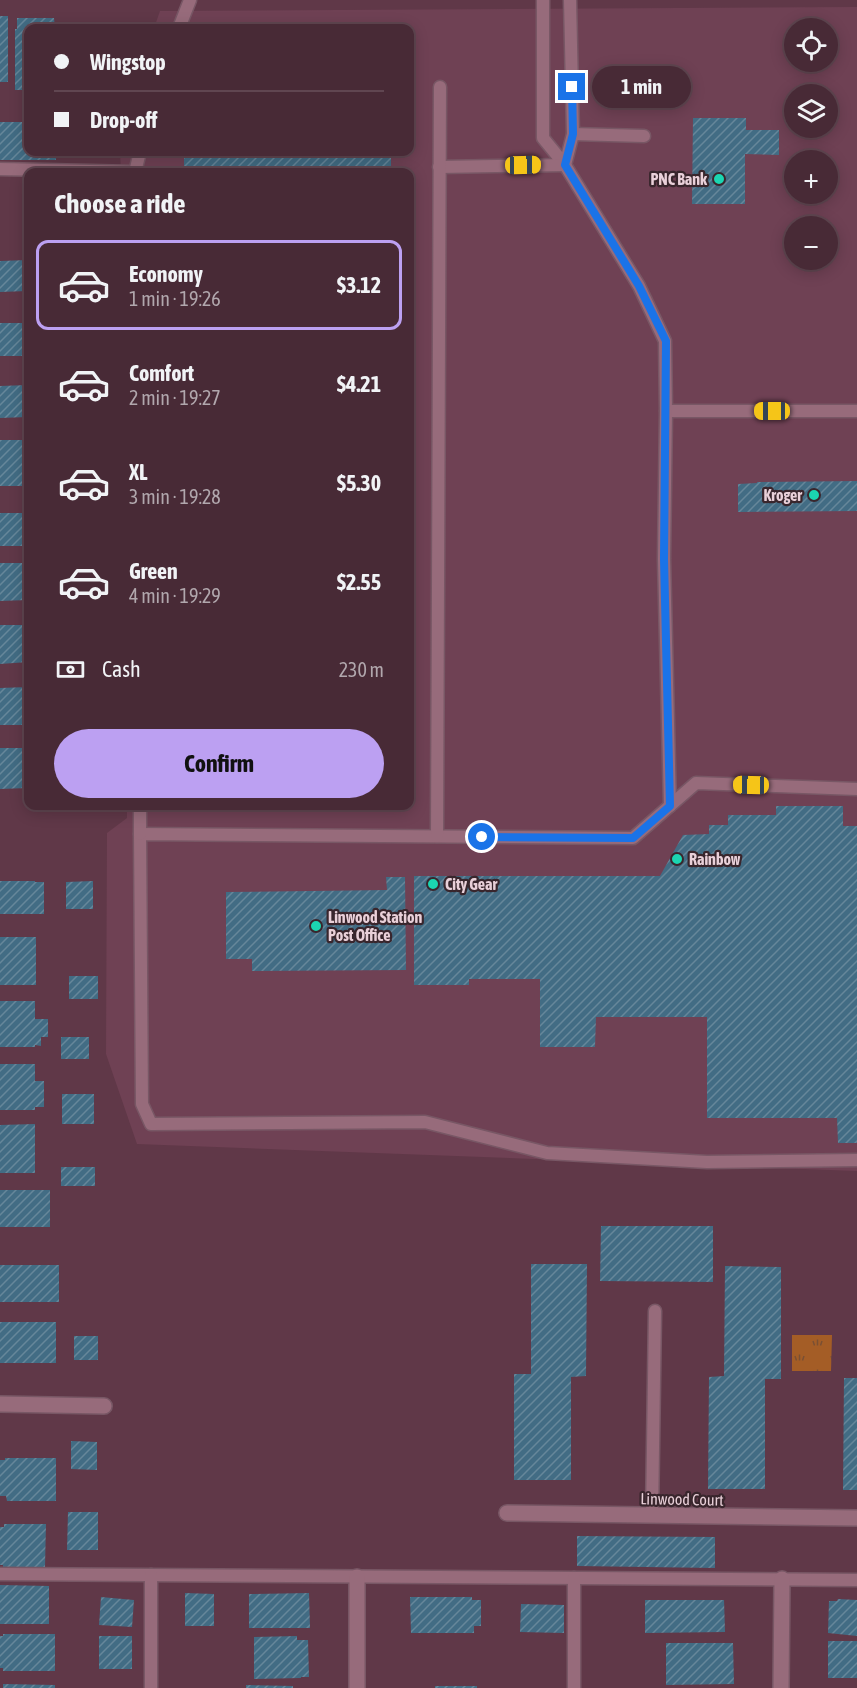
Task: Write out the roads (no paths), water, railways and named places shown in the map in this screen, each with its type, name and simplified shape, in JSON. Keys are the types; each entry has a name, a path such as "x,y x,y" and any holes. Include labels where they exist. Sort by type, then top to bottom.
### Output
{"street":[{"path":"0,1404 104,1406"},
{"name":"Linwood Court","path":"507,1513 857,1518"},
{"path":"357,1577 357,1688"},
{"path":"781,1688 782,1579"}],"lane":[{"path":"181,24 190,0"},
{"path":"543,0 543,138 565,165 639,286 666,341 664,559 670,806"},
{"path":"565,165 573,134 570,0"},
{"path":"437,836 440,87"},
{"path":"573,134 644,136"},
{"path":"439,167 565,165"},
{"path":"0,169 24,170"},
{"path":"666,411 857,411"},
{"path":"140,834 633,838 696,783 857,789"},
{"path":"140,810 142,1104 152,1124 425,1122 547,1153 707,1162 857,1160"},
{"path":"652,1516 655,1311"},
{"path":"0,1574 857,1580"},
{"path":"151,1575 151,1688"},
{"path":"574,1578 574,1688"}],"place":[{"name":"PNC Bank","path":"719,179"},
{"name":"Kroger","path":"814,495"},
{"name":"Rainbow","path":"677,859"},
{"name":"City Gear","path":"433,884"},
{"name":"Linwood Station Post Office","path":"316,926"}]}
